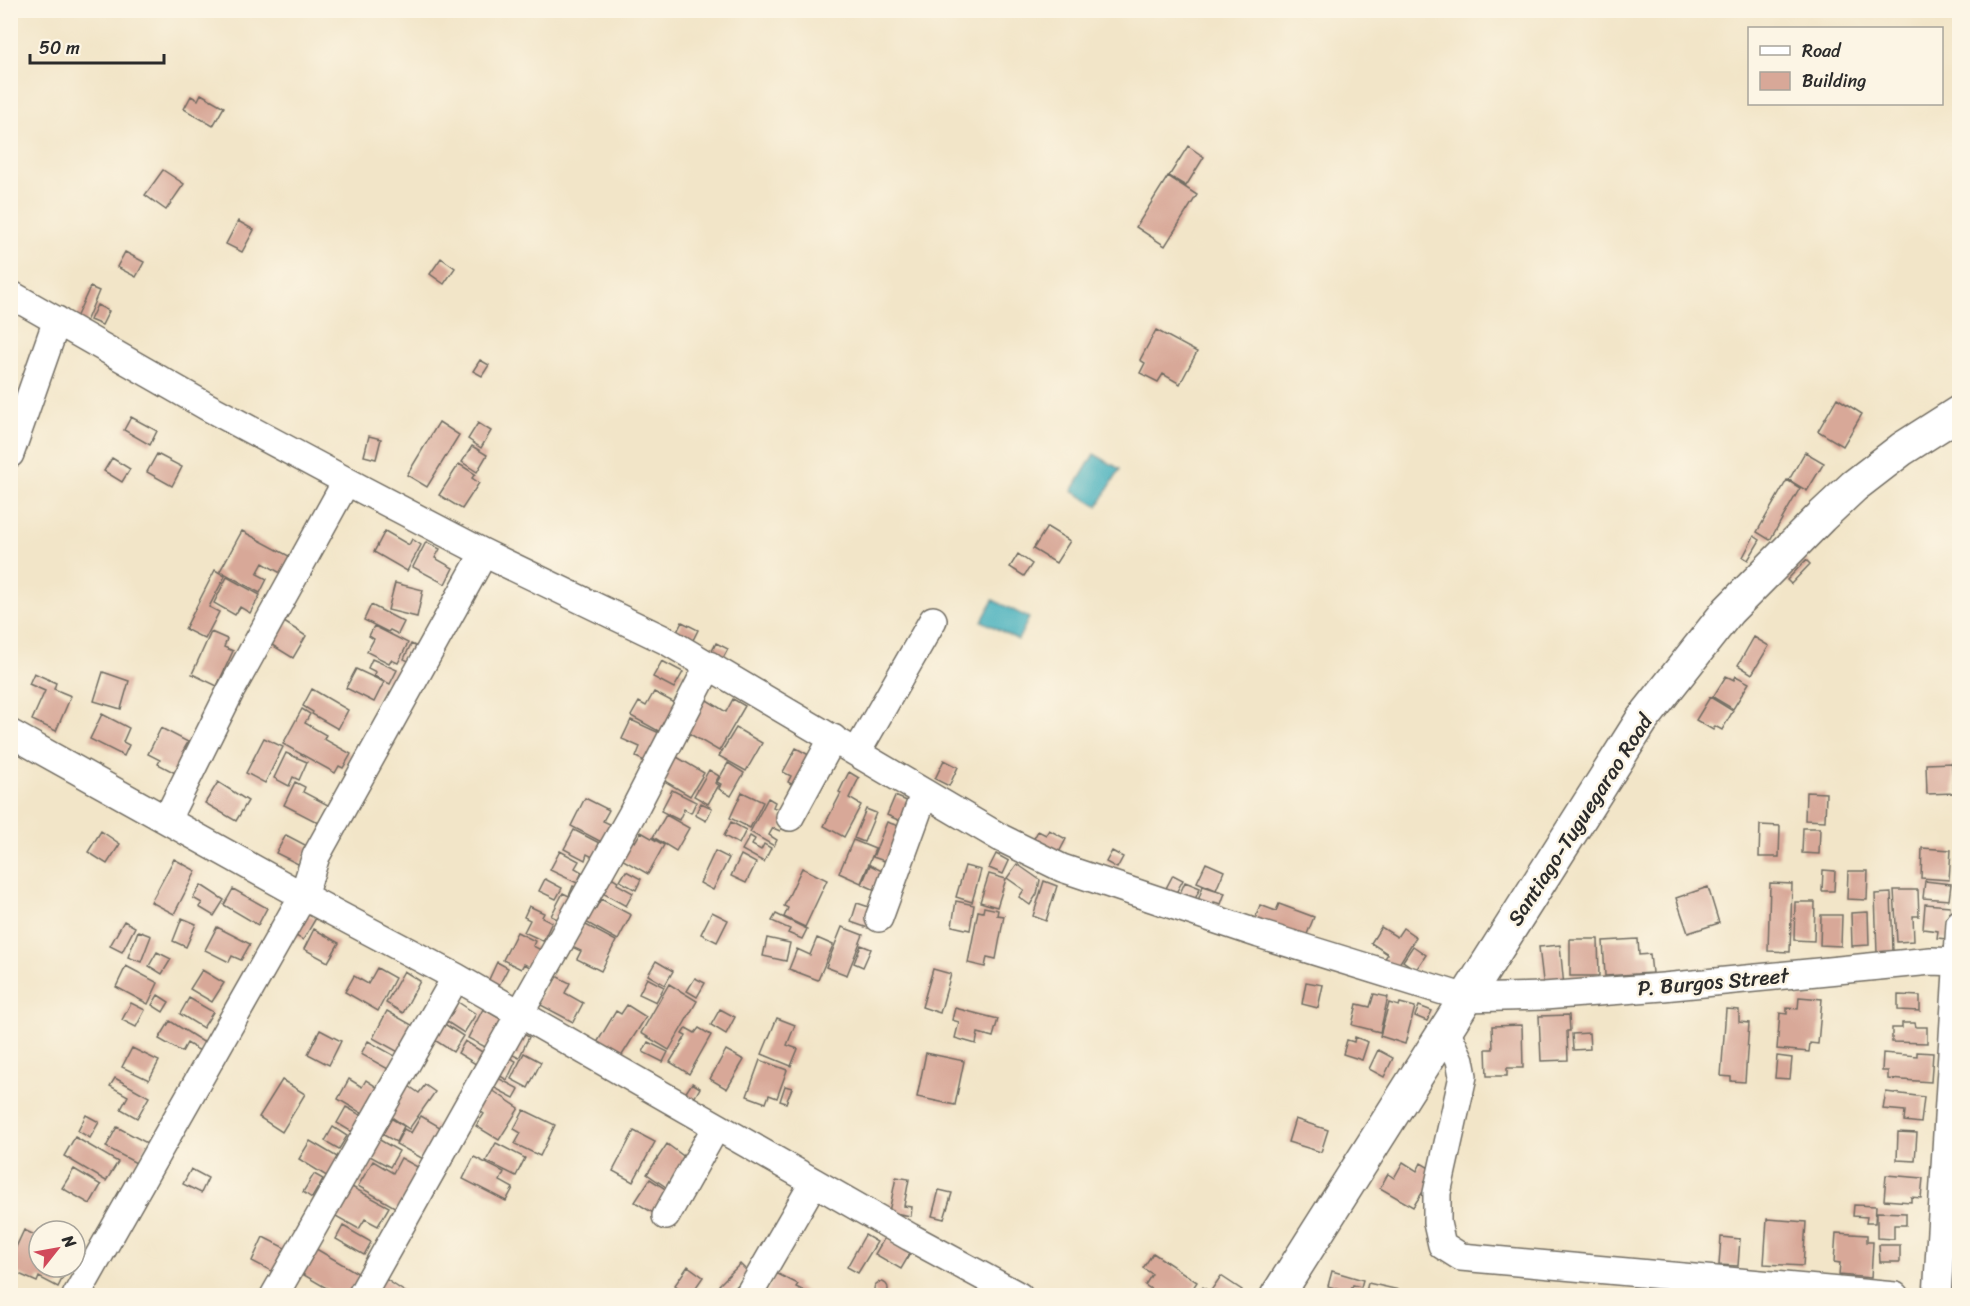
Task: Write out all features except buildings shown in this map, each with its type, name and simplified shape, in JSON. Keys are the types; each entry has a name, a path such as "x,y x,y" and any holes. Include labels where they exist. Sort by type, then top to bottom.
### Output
{"highway":[{"name":"Santiago-Tuguegarao Road","path":"1277,1296 1642,720 1728,611 1764,573 1854,486 1902,449 1959,412"}],"street":[{"name":"P. Burgos Street","path":"10,294 206,406 346,482 483,553 667,641 857,752 924,794 1001,838 1062,868 1259,934 1466,998 1544,996 1639,989 1931,960 1959,962"},
{"path":"10,454 57,320"},
{"path":"167,819 230,692 346,482"},
{"path":"76,1296 303,896 316,856 483,553"},
{"path":"857,752 933,620"},
{"path":"361,1296 632,814 709,666"},
{"path":"10,733 303,896 521,1013 716,1127 1019,1296"},
{"path":"790,817 833,738"},
{"path":"879,918 924,794"},
{"path":"1937,1296 1959,962 1959,923"},
{"path":"274,1296 456,977"},
{"path":"1446,1030 1460,1060 1463,1076 1437,1193 1437,1223 1442,1245 1461,1257 1895,1296"},
{"path":"666,1216 716,1127"},
{"path":"748,1296 814,1182"}],"water":[{"path":"1094,454 1120,469 1098,506 1072,491"},
{"path":"993,600 1029,618 1018,640 982,621"}]}
